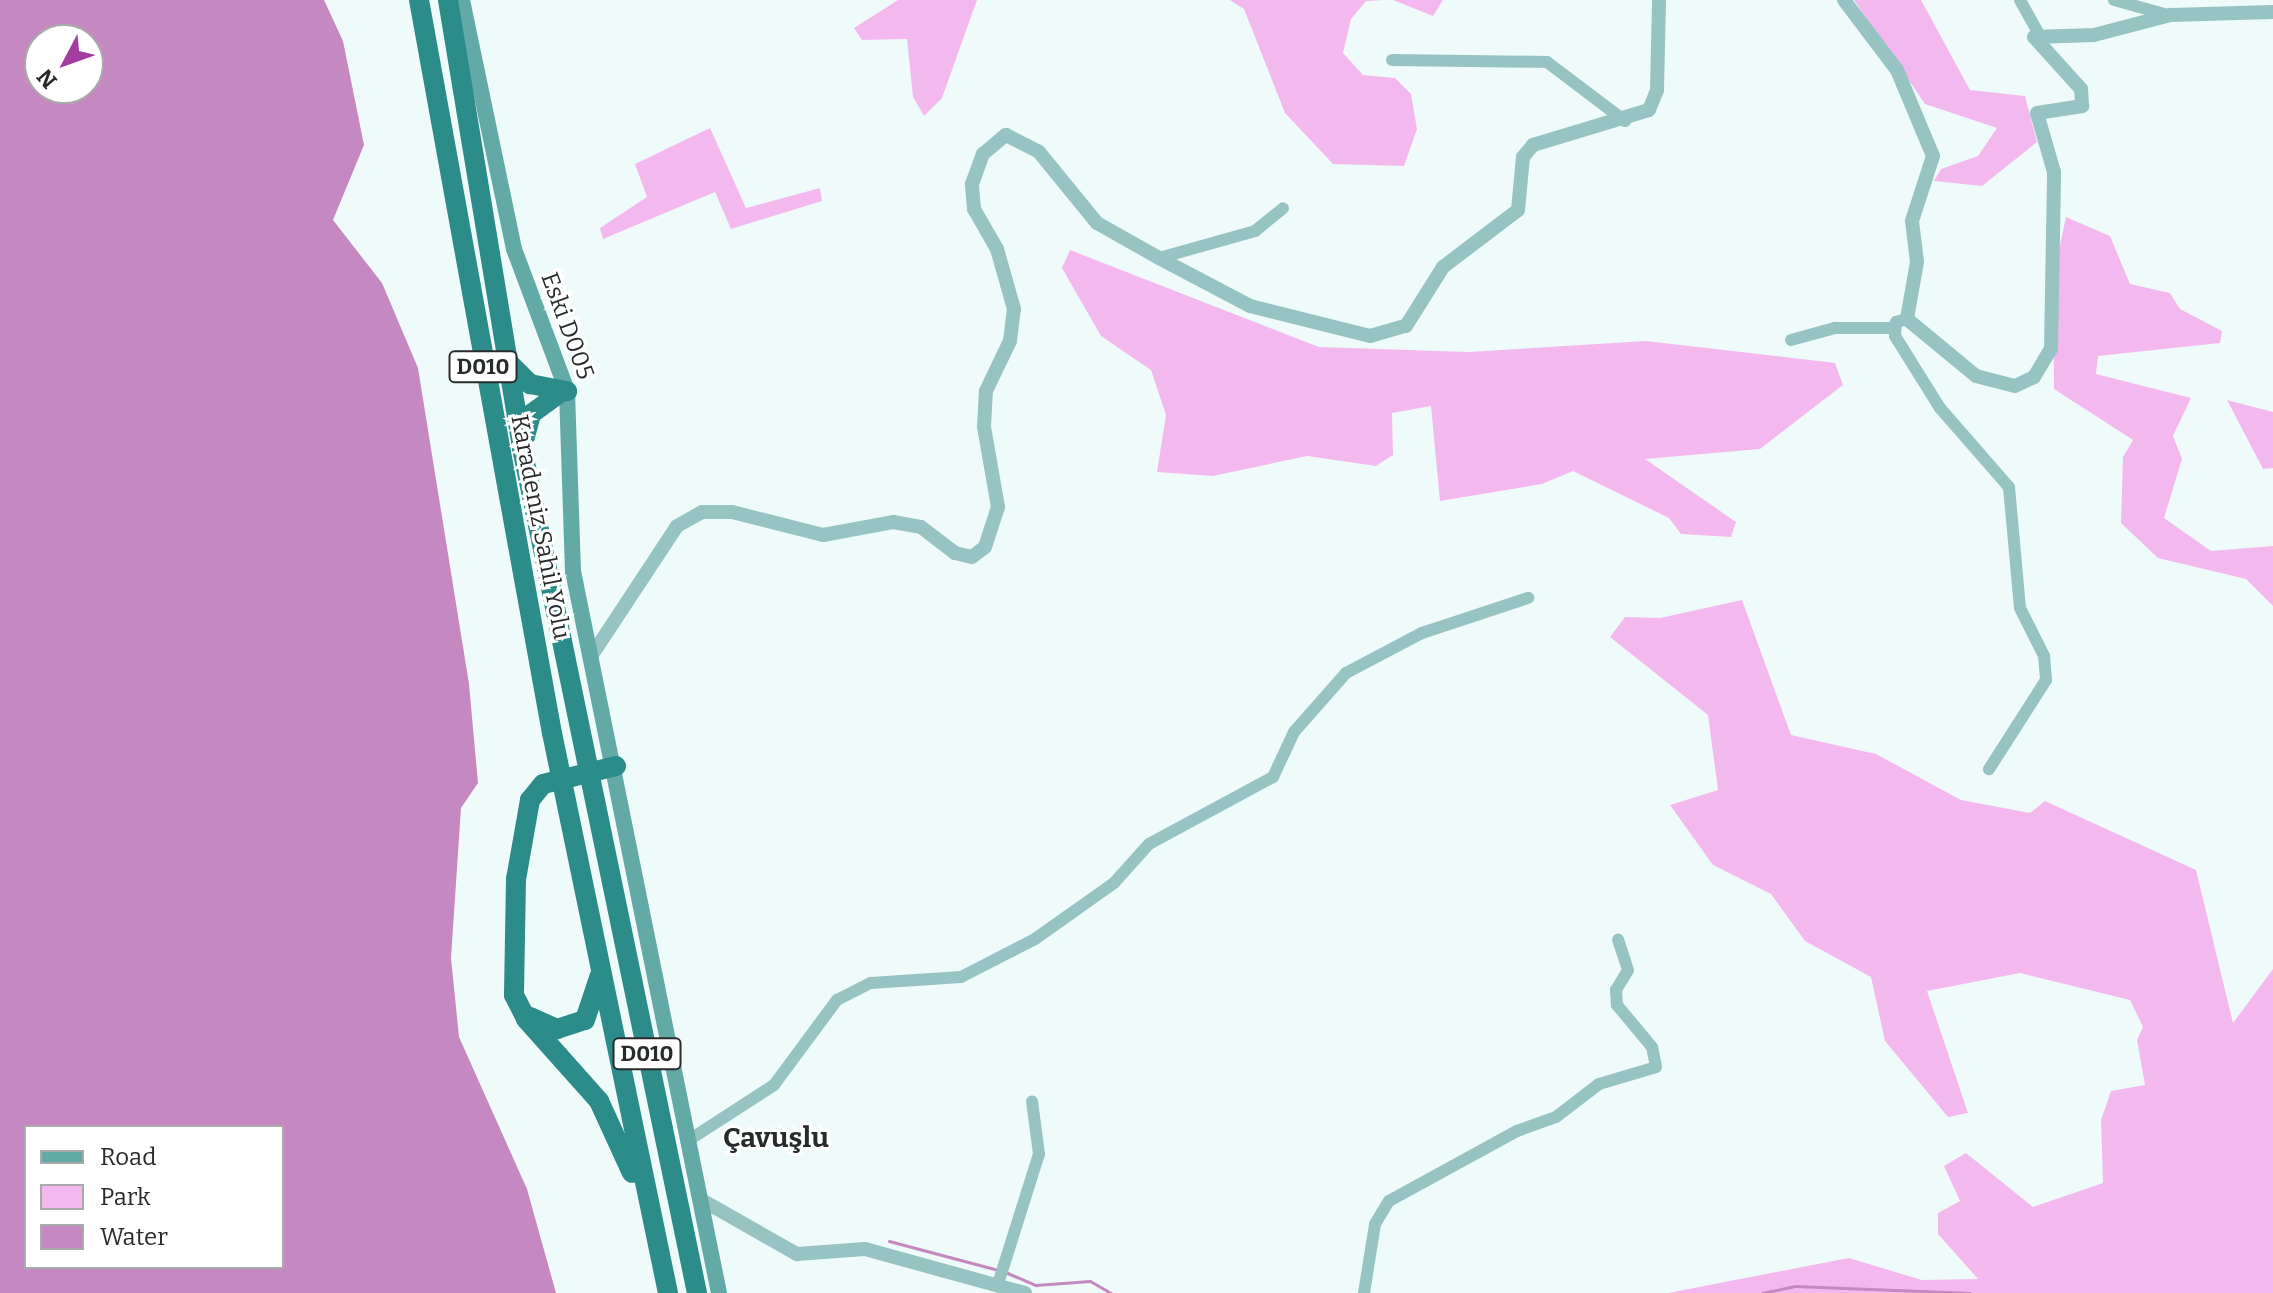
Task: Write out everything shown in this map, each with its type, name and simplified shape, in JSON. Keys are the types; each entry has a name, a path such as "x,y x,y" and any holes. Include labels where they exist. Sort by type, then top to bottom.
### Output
{"highway":[{"name":"Karadeniz Sahil Yolu","path":"419,0 552,733 601,966"},
{"name":"D010","path":"448,0 522,448 602,815 697,1293"},
{"path":"505,357 523,380 564,392"},
{"path":"522,448 531,414 564,392"},
{"path":"616,766 543,784 530,800 516,879 514,995 526,1019 599,1101 656,1234"},
{"name":"D010","path":"601,966 668,1293"},
{"path":"514,995 544,1026 572,1028 591,1011 601,966"}],"main road":[{"name":"Eski D005","path":"462,0 514,249 564,392 570,545 590,658 616,766 719,1293"}],"street":[{"path":"590,658 677,526 702,512 732,512 823,535 893,522 921,527 955,553 972,557 985,547 998,507 984,427 986,391 1010,341 1014,309 997,249 974,209 972,184 983,154 1006,135 1039,152 1097,223 1159,258 1250,306 1323,329 1370,336 1406,326 1443,267 1518,210 1523,157 1533,145 1625,121 1649,110 1657,90 1659,0"},
{"path":"1791,340 1835,328 1893,328 1907,319 1917,262 1912,221 1933,156 1897,70 1844,0"},
{"path":"1907,319 1976,376 2015,386 2034,377 2051,349 2054,172 2037,113 2082,106 2081,89 2040,47 2039,34 2020,0"},
{"path":"2114,0 2171,15"},
{"path":"2039,34 2094,35 2171,15 2273,12"},
{"path":"1392,60 1547,62 1625,121"},
{"path":"1159,258 1255,231 1283,208"},
{"path":"1893,328 1940,408 2009,487 2020,608 2044,656 2046,680 1989,769"},
{"path":"689,1140 774,1085 837,1000 871,983 961,977 1035,939 1114,883 1149,844 1273,777 1294,732 1346,673 1422,633 1528,598"},
{"path":"1364,1293 1375,1224 1389,1201 1517,1131 1556,1117 1599,1084 1656,1067 1652,1047 1617,1005 1616,990 1628,970 1618,940"},
{"path":"998,1284 1039,1154 1032,1101"},
{"path":"700,1199 797,1254 865,1249 1025,1293"}],"green space":[{"path":"898,0 977,0 942,98 924,116 913,97 907,39 862,40 854,28"},
{"path":"1230,0 1384,0 1366,1 1351,19 1343,53 1363,75 1395,78 1411,94 1417,129 1404,166 1333,164 1285,113 1244,9"},
{"path":"1393,0 1443,0 1433,16"},
{"path":"1854,0 1921,0 1970,90 2025,96 2037,142 1982,186 1934,181 1941,169 1978,156 1997,128 1925,104"},
{"path":"710,128 746,208 820,188 822,201 731,229 715,192 603,239 600,228 647,197 635,164"},
{"path":"2066,217 2110,236 2130,284 2170,293 2180,309 2222,331 2220,343 2098,356 2096,374 2191,398 2173,436 2182,459 2164,518 2211,551 2273,546 2273,606 2246,579 2158,558 2121,523 2123,457 2133,440 2054,389 2053,278"},
{"path":"1070,250 1319,347 1469,352 1646,341 1835,363 1843,385 1760,449 1645,459 1736,522 1731,537 1681,534 1669,518 1573,471 1542,484 1440,501 1431,406 1392,413 1393,455 1376,466 1307,456 1213,476 1157,472 1166,415 1151,370 1101,336 1062,268"},
{"path":"2227,400 2273,412 2273,468 2263,469"},
{"path":"1742,600 1791,735 1876,754 1961,800 2030,813 2045,801 2196,870 2233,1023 2273,969 2273,1293 1668,1293 1849,1258 1922,1280 1978,1279 1938,1234 1938,1213 1960,1201 1944,1166 1966,1153 2033,1207 2103,1183 2101,1120 2111,1091 2145,1085 2137,1040 2143,1027 2130,1000 2020,973 1927,991 1968,1113 1948,1117 1885,1041 1871,977 1805,941 1771,894 1713,865 1670,805 1718,790 1708,715 1610,637 1625,617 1660,618"}],"water":[{"path":"0,0 324,0 343,41 364,145 333,220 382,283 418,368 469,684 478,783 461,808 451,958 459,1037 527,1189 556,1293 0,1293"}],"waterway":[{"path":"889,1241 998,1270"},
{"path":"1005,1272 1036,1285 1090,1281 1111,1293"},
{"path":"1762,1293 1795,1286 1970,1293"}],"district":[{"name":"Çavuşlu","path":"776,1138"}]}
